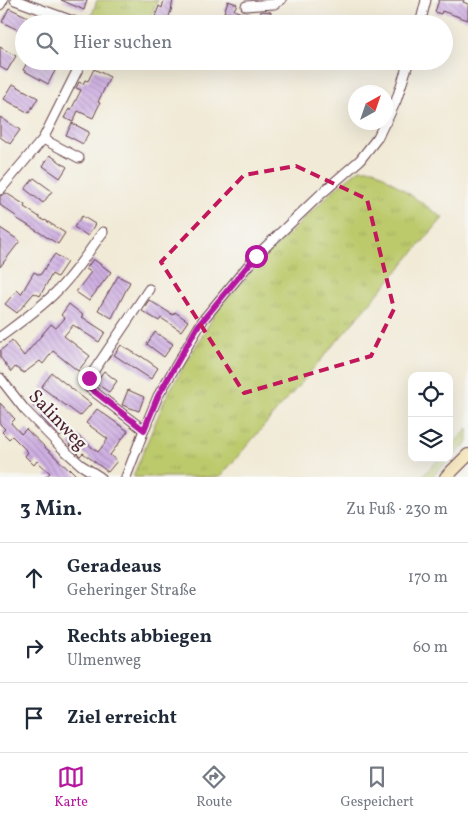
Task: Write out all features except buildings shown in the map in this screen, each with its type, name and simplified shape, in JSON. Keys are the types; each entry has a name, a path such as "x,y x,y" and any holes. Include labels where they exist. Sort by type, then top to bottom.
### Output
{"main road":[{"path":"446,477 468,455"}],"street":[{"path":"0,5 2,0"},
{"path":"15,0 56,15"},
{"path":"246,6 274,4 281,0"},
{"path":"422,15 426,0"},
{"path":"0,190 42,139 77,70"},
{"path":"393,107 406,70"},
{"path":"126,477 158,396 203,320 256,256 360,160 381,130"},
{"path":"42,139 79,158"},
{"path":"0,337 55,293 103,232"},
{"path":"144,430 90,388 89,378 149,289"},
{"name":"Salinweg","path":"0,378 24,410 62,448 81,465 100,477"}],"highlighted area":[{"path":"296,166 367,199 394,309 371,356 244,393 161,262 244,175"}],"green space":[{"path":"97,0 158,0 152,15 92,15"},
{"path":"360,169 374,169 443,218 220,477 134,477 166,397 218,309 261,261 337,187"},
{"path":"468,429 468,442 453,457 453,444"},
{"path":"436,462 447,462 432,477 421,477"}],"route":[{"path":"89,378 90,388 144,430 158,396 198,326 256,256"}]}
